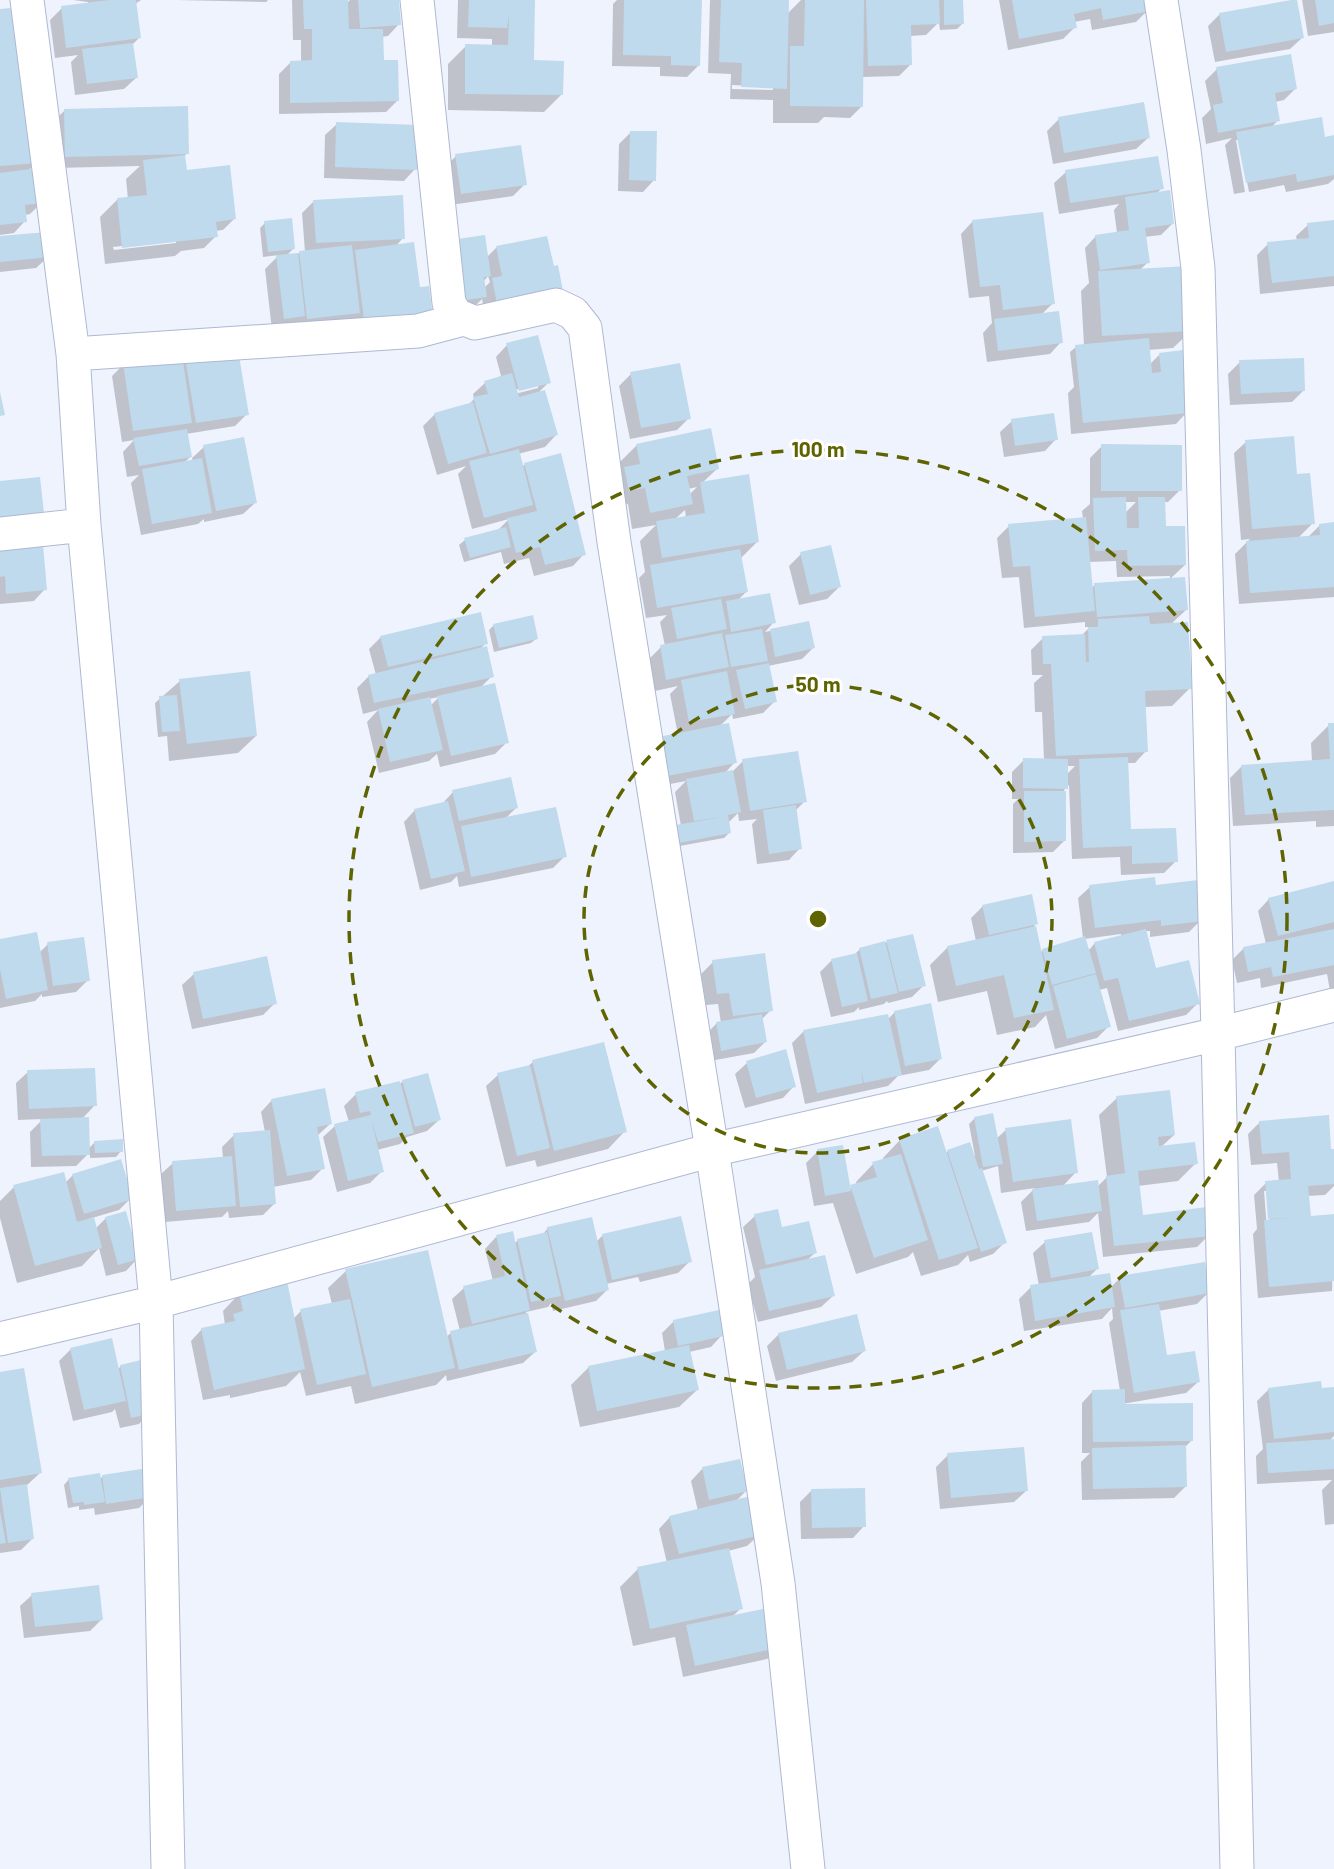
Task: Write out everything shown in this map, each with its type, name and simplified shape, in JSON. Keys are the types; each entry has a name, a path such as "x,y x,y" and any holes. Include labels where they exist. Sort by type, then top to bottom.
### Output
{"street":[{"path":"27,0 73,354 85,525 156,1302 168,1869"},
{"path":"417,0 449,303 456,315 475,323 556,305 573,313 585,328 614,542 712,1150 778,1583 808,1869"},
{"path":"1161,0 1184,150 1198,268 1237,1869"},
{"path":"73,354 418,331 463,319"},
{"path":"0,534 85,525"},
{"path":"0,1339 156,1302 712,1150 1334,1005"}],"building":[{"path":"109,0 136,0 141,38 66,48 61,6"},
{"path":"303,0 348,0 349,29 383,29 384,60 398,60 399,101 290,103 290,61 312,60 312,29 304,29"},
{"path":"358,0 399,0 401,25 360,28"},
{"path":"469,0 535,0 534,60 564,61 563,95 465,94 465,44 508,45 509,15 507,28 468,27"},
{"path":"624,0 702,0 700,66 671,65 671,56 623,55"},
{"path":"721,0 789,0 787,89 741,87 742,63 719,62"},
{"path":"805,0 864,0 863,107 790,106 790,46 804,46"},
{"path":"866,0 939,0 940,24 911,25 912,65 868,66"},
{"path":"944,0 963,0 964,24 944,25"},
{"path":"1012,0 1148,0 1150,11 1103,20 1101,8 1074,14 1077,28 1019,39"},
{"path":"1297,0 1304,38 1226,52 1219,13"},
{"path":"1315,0 1334,0 1334,23 1319,26"},
{"path":"22,7 39,163 0,166 0,9"},
{"path":"133,43 138,78 87,84 82,49"},
{"path":"1291,54 1297,89 1275,93 1280,121 1218,133 1213,105 1223,103 1216,67"},
{"path":"1144,102 1150,138 1064,153 1058,117"},
{"path":"188,106 189,154 65,157 64,109"},
{"path":"1322,117 1325,137 1334,135 1334,175 1297,182 1296,174 1246,183 1236,132"},
{"path":"336,122 419,125 417,170 335,167"},
{"path":"630,131 657,131 656,181 629,180"},
{"path":"521,145 527,185 461,194 455,154"},
{"path":"185,155 187,170 230,165 236,219 216,222 218,237 122,248 117,198 147,195 143,160"},
{"path":"1158,156 1164,189 1070,203 1065,170"},
{"path":"39,168 44,203 25,205 27,222 0,225 0,173"},
{"path":"1170,190 1174,224 1145,228 1150,263 1100,270 1095,235 1129,230 1125,197"},
{"path":"403,195 405,239 316,243 313,200"},
{"path":"1043,212 1055,304 1003,310 1000,285 980,287 972,220"},
{"path":"292,218 295,249 268,252 264,221"},
{"path":"1334,220 1334,276 1272,283 1267,242 1309,238 1307,223"},
{"path":"47,232 50,257 0,262 0,236"},
{"path":"485,235 491,276 484,277 487,297 459,301 450,240"},
{"path":"547,236 554,266 558,265 563,291 497,304 492,278 502,276 496,246"},
{"path":"414,242 420,287 429,286 433,317 365,327 355,250"},
{"path":"352,245 360,313 307,319 299,251"},
{"path":"298,253 305,316 284,319 276,255"},
{"path":"1189,266 1192,331 1102,336 1098,271"},
{"path":"1059,311 1063,343 998,351 994,319"},
{"path":"538,335 551,383 519,391 506,343"},
{"path":"1149,338 1152,373 1161,372 1159,353 1183,350 1189,413 1083,423 1075,345"},
{"path":"238,350 249,415 196,423 185,358"},
{"path":"182,354 192,423 133,431 123,363"},
{"path":"1304,358 1305,391 1241,394 1239,360"},
{"path":"680,363 691,419 641,428 630,372"},
{"path":"512,373 519,397 545,390 558,435 490,454 473,397 488,394 484,381"},
{"path":"0,392 5,415 0,416"},
{"path":"473,402 487,453 448,464 434,413"},
{"path":"1054,413 1058,440 1015,446 1011,419"},
{"path":"711,428 719,469 687,476 693,504 650,513 645,488 629,491 624,467 640,464 636,444"},
{"path":"187,429 192,457 139,466 133,438"},
{"path":"1294,436 1297,474 1310,473 1315,524 1252,529 1245,440"},
{"path":"244,437 257,503 216,511 203,445"},
{"path":"1101,444 1182,445 1182,491 1101,491"},
{"path":"519,449 533,505 484,518 469,461"},
{"path":"561,453 586,555 545,565 540,547 516,553 507,518 537,511 524,463"},
{"path":"202,458 212,513 152,524 142,469"},
{"path":"749,474 759,542 662,558 656,521 705,513 700,482"},
{"path":"40,477 44,513 0,517 0,481"},
{"path":"1126,497 1127,528 1139,528 1138,497 1165,497 1166,526 1185,526 1186,565 1128,566 1127,550 1095,551 1093,498"},
{"path":"1086,517 1095,611 1035,617 1030,566 1013,567 1008,524"},
{"path":"1334,522 1334,587 1250,593 1246,541 1320,535 1319,524"},
{"path":"506,527 511,547 470,558 464,538"},
{"path":"43,544 47,590 6,594 5,576 0,577 0,548"},
{"path":"831,545 841,587 810,595 800,552"},
{"path":"740,549 748,592 657,608 650,565"},
{"path":"1185,577 1188,610 1097,617 1094,583"},
{"path":"770,593 776,623 731,632 726,601"},
{"path":"721,599 727,629 677,639 671,608"},
{"path":"481,612 488,644 388,667 380,636"},
{"path":"533,615 538,639 499,648 493,624"},
{"path":"1149,616 1150,624 1188,622 1192,689 1145,691 1148,752 1056,756 1051,664 1043,664 1042,636 1085,634 1086,662 1089,662 1088,627 1098,627 1098,619"},
{"path":"809,621 815,648 775,657 770,629"},
{"path":"762,629 768,661 731,667 725,635"},
{"path":"722,633 729,667 666,680 660,645"},
{"path":"487,646 494,677 374,703 368,675"},
{"path":"769,663 777,702 745,709 736,670"},
{"path":"250,671 257,736 187,744 179,679"},
{"path":"727,671 735,714 689,722 681,680"},
{"path":"495,683 509,743 451,756 437,696"},
{"path":"177,695 180,731 162,732 159,696"},
{"path":"430,697 443,750 390,762 378,709"},
{"path":"729,723 737,763 661,777 653,738"},
{"path":"1328,723 1334,723 1334,810 1245,815 1241,765 1330,759"},
{"path":"798,751 807,802 750,811 742,759"},
{"path":"1128,757 1131,829 1176,828 1178,862 1132,864 1132,846 1083,848 1079,759"},
{"path":"1023,758 1068,759 1068,789 1023,788"},
{"path":"733,770 741,812 728,815 731,833 679,843 676,825 722,817 694,821 686,779"},
{"path":"511,777 518,808 459,821 452,790"},
{"path":"1024,791 1066,791 1066,841 1024,842"},
{"path":"448,801 465,871 431,879 414,809"},
{"path":"796,805 802,849 769,854 763,810"},
{"path":"556,807 567,857 471,877 461,826"},
{"path":"1155,877 1156,885 1198,880 1203,921 1161,926 1161,920 1095,928 1089,885"},
{"path":"1334,881 1334,922 1278,936 1268,898"},
{"path":"1032,894 1038,924 989,935 982,905"},
{"path":"1036,926 1054,1010 1014,1018 1004,975 956,986 947,946"},
{"path":"1146,929 1156,968 1189,960 1200,1004 1129,1021 1118,978 1104,981 1094,942"},
{"path":"1334,929 1334,965 1273,977 1271,967 1248,972 1243,947"},
{"path":"37,932 48,990 6,999 0,969 0,939"},
{"path":"913,934 926,986 899,992 886,940"},
{"path":"1085,936 1096,973 1052,985 1042,949"},
{"path":"84,937 90,981 53,986 47,942"},
{"path":"885,941 898,993 871,999 859,948"},
{"path":"765,953 773,1011 733,1016 729,993 717,994 712,960"},
{"path":"857,953 868,1001 842,1007 831,959"},
{"path":"267,956 277,1004 203,1019 193,972"},
{"path":"1096,974 1111,1027 1067,1039 1053,986"},
{"path":"931,1003 942,1059 905,1066 894,1011"},
{"path":"762,1014 767,1042 721,1051 716,1022"},
{"path":"888,1014 902,1075 864,1083 861,1068 863,1083 817,1093 803,1030"},
{"path":"604,1042 627,1132 554,1151 532,1060"},
{"path":"786,1049 796,1087 756,1098 746,1061"},
{"path":"530,1065 550,1148 517,1156 497,1073"},
{"path":"95,1068 97,1106 29,1109 27,1070"},
{"path":"428,1073 441,1120 415,1127 402,1080"},
{"path":"400,1081 414,1133 378,1142 371,1119 384,1172 348,1181 334,1124 371,1115 370,1111 360,1113 355,1092"},
{"path":"325,1088 332,1124 317,1127 325,1169 287,1176 271,1099"},
{"path":"1170,1090 1175,1135 1158,1137 1159,1146 1195,1142 1198,1164 1138,1171 1143,1215 1207,1207 1211,1236 1114,1246 1106,1176 1125,1173 1116,1096"},
{"path":"993,1113 1003,1164 983,1167 974,1117"},
{"path":"1329,1115 1331,1149 1334,1149 1334,1184 1308,1186 1311,1216 1334,1214 1334,1281 1269,1287 1264,1220 1288,1218 1268,1219 1265,1181 1291,1179 1289,1152 1262,1154 1259,1121"},
{"path":"89,1117 90,1155 42,1156 40,1119"},
{"path":"1071,1119 1078,1173 1013,1182 1005,1128"},
{"path":"938,1126 978,1248 939,1260 899,1139"},
{"path":"270,1130 276,1204 240,1207 233,1133"},
{"path":"123,1139 123,1152 95,1153 94,1141"},
{"path":"970,1142 979,1169 982,1168 1007,1243 981,1252 947,1150"},
{"path":"843,1145 851,1191 825,1196 817,1149"},
{"path":"901,1154 928,1240 874,1258 850,1185 877,1177 872,1162"},
{"path":"232,1156 236,1206 176,1211 172,1161"},
{"path":"121,1159 133,1199 84,1214 72,1174"},
{"path":"64,1172 77,1222 94,1217 102,1248 35,1266 13,1185"},
{"path":"1098,1180 1102,1211 1037,1221 1032,1189"},
{"path":"778,1209 782,1227 809,1221 817,1253 766,1265 754,1214"},
{"path":"126,1211 139,1259 118,1265 105,1217"},
{"path":"681,1216 692,1262 612,1280 602,1234"},
{"path":"592,1217 609,1290 565,1301 547,1227"},
{"path":"513,1231 530,1310 472,1324 463,1286 505,1276 496,1235"},
{"path":"547,1232 561,1296 531,1302 517,1239"},
{"path":"1092,1232 1099,1269 1051,1278 1044,1240"},
{"path":"428,1250 455,1368 372,1387 345,1269"},
{"path":"825,1255 835,1296 769,1311 759,1270"},
{"path":"1205,1262 1210,1293 1125,1308 1119,1276"},
{"path":"1110,1273 1115,1307 1035,1321 1030,1285"},
{"path":"287,1281 305,1369 214,1390 201,1328 235,1321 233,1314 243,1311 239,1292"},
{"path":"350,1299 366,1374 317,1385 300,1309"},
{"path":"1159,1304 1167,1355 1195,1351 1200,1382 1134,1393 1120,1310"},
{"path":"719,1310 724,1336 678,1346 673,1320"},
{"path":"528,1313 537,1352 459,1370 450,1331"},
{"path":"857,1314 866,1351 787,1370 778,1333"},
{"path":"112,1338 126,1401 84,1410 70,1348"},
{"path":"689,1345 699,1390 597,1411 588,1366"},
{"path":"141,1360 152,1413 131,1418 120,1365"},
{"path":"24,1368 42,1473 0,1480 0,1372"},
{"path":"1321,1381 1322,1388 1334,1387 1334,1432 1274,1439 1268,1388"},
{"path":"1125,1389 1125,1404 1193,1403 1193,1441 1093,1442 1092,1390"},
{"path":"1334,1439 1334,1469 1268,1473 1266,1443"},
{"path":"1186,1445 1187,1487 1093,1489 1092,1448"},
{"path":"1024,1447 1028,1491 951,1498 947,1453"},
{"path":"740,1459 748,1491 709,1500 702,1467"},
{"path":"148,1468 152,1497 106,1504 102,1475"},
{"path":"100,1473 105,1502 84,1505 84,1502 73,1503 68,1478"},
{"path":"27,1484 34,1539 8,1543 0,1488"},
{"path":"865,1488 866,1527 812,1528 811,1489"},
{"path":"751,1496 761,1535 679,1554 669,1516"},
{"path":"0,1511 6,1543 0,1544"},
{"path":"729,1548 743,1609 650,1629 637,1567"},
{"path":"99,1585 103,1620 35,1627 31,1593"},
{"path":"772,1607 781,1647 695,1666 686,1625"}]}
